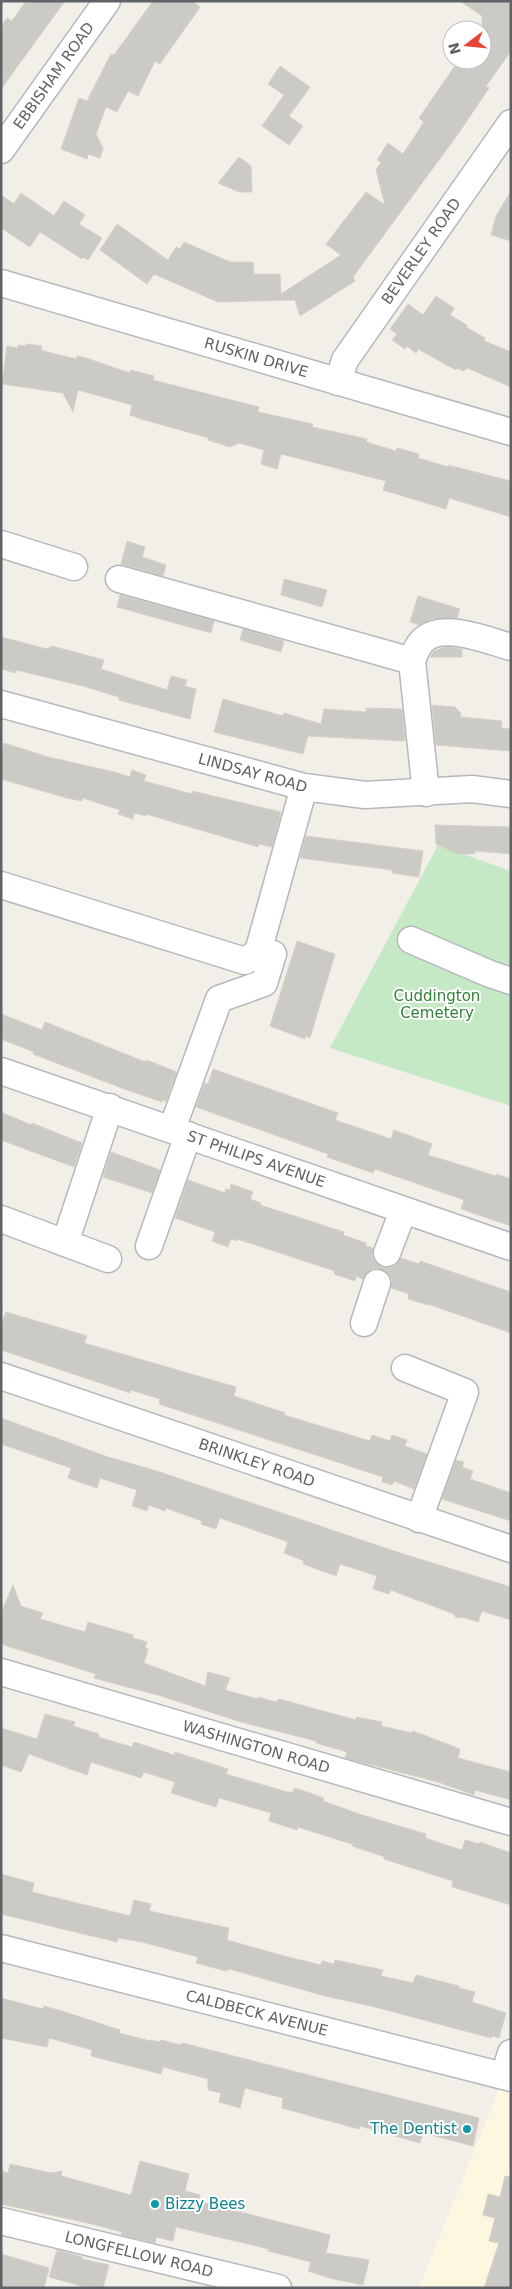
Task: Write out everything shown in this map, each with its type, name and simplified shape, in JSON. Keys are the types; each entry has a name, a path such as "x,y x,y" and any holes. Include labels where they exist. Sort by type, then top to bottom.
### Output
{"street":[{"name":"EBBISHAM ROAD","path":"1,150 106,1"},
{"name":"BEVERLEY ROAD","path":"338,382 345,360 511,123"},
{"name":"RUSKIN DRIVE","path":"1,283 511,432"},
{"path":"1,544 74,567"},
{"path":"119,579 412,661"},
{"path":"426,793 412,661 418,646 426,638 445,631 511,647"},
{"name":"LINDSAY ROAD","path":"1,704 304,787 364,795 472,789 511,794"},
{"path":"1,886 245,961 258,952 304,787"},
{"path":"411,940 511,981"},
{"path":"149,1246 219,999 264,983 273,954"},
{"name":"ST PHILIPS AVENUE","path":"1,1071 110,1107 403,1211 511,1247"},
{"path":"65,1243 110,1107"},
{"path":"387,1253 403,1211"},
{"path":"1,1219 108,1259"},
{"path":"364,1323 377,1283"},
{"path":"405,1368 464,1392 420,1519"},
{"name":"BRINKLEY ROAD","path":"1,1376 511,1549"},
{"name":"WASHINGTON ROAD","path":"1,1672 511,1822"},
{"name":"CALDBECK AVENUE","path":"1,1948 508,2069"},
{"name":"LONGFELLOW ROAD","path":"1,2221 278,2288"}],"shaded area":[{"path":"511,2059 511,2288 419,2288"}],"green space":[{"name":"Cuddington Cemetery","path":"438,845 511,871 511,1106 330,1048"}],"building":[{"path":"26,1 65,1 1,89 1,27 7,18 12,21"},
{"path":"153,1 192,1 200,7 160,64 155,61 138,96 128,91 117,112 106,107 96,134 103,148 100,158 88,154 87,159 61,149 79,98 87,101 111,54 114,55"},
{"path":"460,1 511,1 511,51 486,86 489,88 458,134 353,277 355,281 300,316 295,300 218,302 154,274 147,284 100,250 117,224 168,260 176,247 180,249 184,242 230,262 253,262 254,274 280,274 281,294 341,255 326,244 366,192 385,205 376,170 381,162 377,160 388,143 403,154 424,122 419,118 452,70 492,70 492,20 482,20 482,16"},
{"path":"280,66 310,87 289,116 303,126 289,145 262,126 284,95 268,84"},
{"path":"239,157 251,166 252,192 239,192 218,183"},
{"path":"511,191 511,241 491,235 496,216"},
{"path":"21,193 54,216 64,201 85,215 79,224 102,238 88,260 83,257 82,259 40,232 30,247 1,228 1,195 14,204"},
{"path":"436,296 454,308 450,315 485,338 484,341 511,352 511,387 467,368 464,371 457,368 456,370 418,349 416,353 407,346 405,349 392,340 397,334 390,329 408,304 423,315"},
{"path":"27,344 42,346 41,350 47,352 77,359 77,356 86,358 130,373 130,370 154,376 153,380 259,407 258,412 313,424 312,427 367,439 366,442 396,451 397,448 419,454 418,458 448,467 448,465 511,481 511,517 449,498 446,509 383,490 386,481 281,454 277,469 261,464 264,450 239,443 230,447 208,440 209,438 141,419 130,415 132,405 78,390 73,412 63,393 2,384 7,346 18,348 18,345 27,346"},
{"path":"127,541 145,547 142,557 166,565 163,576 121,564"},
{"path":"284,579 327,590 322,607 281,595"},
{"path":"120,595 214,621 211,633 117,607"},
{"path":"418,596 460,609 457,618 432,619 419,625 410,622"},
{"path":"243,629 284,641 281,652 240,640"},
{"path":"1,637 47,649 52,646 104,660 101,669 167,690 171,676 187,680 185,686 196,689 190,719 119,700 119,697 83,686 16,670 16,673 1,669"},
{"path":"446,647 462,649 462,657 430,657 434,651"},
{"path":"223,699 283,716 284,713 321,724 324,709 366,712 366,708 402,709 405,741 308,736 303,754 214,732"},
{"path":"432,705 455,707 461,713 460,717 502,721 501,728 511,729 511,751 436,745"},
{"path":"4,743 48,757 130,777 132,770 146,775 144,781 192,794 192,791 281,812 272,847 259,844 258,847 146,814 146,816 134,813 133,819 118,814 120,810 83,798 82,801 67,798 1,779 1,753"},
{"path":"435,825 511,827 511,854 475,851 475,854 458,854 436,844"},
{"path":"306,836 423,851 419,877 392,873 392,870 300,858"},
{"path":"297,941 335,954 310,1038 306,1036 305,1039 270,1026"},
{"path":"1,1014 42,1030 45,1022 145,1062 146,1060 177,1072 166,1101 163,1100 162,1102 124,1089 33,1054 34,1052 1,1039"},
{"path":"213,1069 338,1113 335,1120 391,1139 394,1130 432,1144 428,1155 511,1179 511,1226 461,1209 464,1200 375,1169 373,1173 327,1157 328,1154 196,1107 205,1083 208,1084"},
{"path":"1,1112 82,1143 74,1167 1,1140"},
{"path":"111,1152 160,1170 152,1193 103,1177"},
{"path":"188,1180 225,1193 226,1189 230,1190 231,1184 253,1192 250,1199 261,1203 260,1205 344,1232 343,1235 366,1243 366,1246 373,1248 372,1256 375,1262 382,1267 390,1268 396,1265 401,1258 419,1264 420,1261 511,1292 511,1333 428,1304 408,1299 409,1294 391,1288 392,1280 388,1273 381,1269 373,1268 367,1272 363,1279 356,1276 355,1281 334,1274 335,1271 237,1239 236,1241 231,1239 228,1247 212,1241 215,1233 212,1231 175,1218"},
{"path":"6,1312 87,1336 84,1343 236,1387 234,1396 285,1413 284,1415 370,1441 372,1435 390,1441 392,1435 407,1440 405,1446 427,1454 414,1489 394,1481 392,1485 382,1482 383,1477 159,1404 160,1399 131,1390 130,1393 1,1350 1,1325"},
{"path":"1,1418 108,1457 160,1472 403,1554 511,1587 511,1620 482,1611 478,1622 462,1617 456,1618 454,1614 391,1590 389,1594 373,1589 377,1576 340,1564 336,1576 303,1564 304,1561 284,1553 288,1542 220,1518 216,1529 201,1524 202,1521 166,1508 165,1511 149,1505 147,1511 132,1506 137,1490 100,1478 97,1488 68,1478 71,1468 1,1444"},
{"path":"456,1460 464,1462 462,1467 473,1471 470,1479 511,1493 511,1521 442,1499"},
{"path":"13,1585 21,1606 43,1613 40,1619 85,1632 88,1622 133,1635 133,1638 147,1642 145,1648 148,1649 144,1663 205,1686 208,1672 230,1678 225,1690 276,1702 279,1699 356,1720 356,1717 382,1722 381,1726 412,1733 413,1731 460,1749 458,1758 511,1772 511,1800 475,1790 474,1795 438,1782 345,1758 347,1752 316,1743 316,1741 241,1722 161,1696 94,1678 96,1674 1,1644 1,1613"},
{"path":"45,1714 75,1722 73,1726 99,1734 98,1737 132,1747 134,1742 174,1755 175,1752 228,1769 226,1774 287,1792 293,1792 295,1788 324,1798 323,1801 359,1814 426,1834 425,1838 462,1850 465,1840 479,1844 480,1842 511,1853 511,1905 452,1887 453,1881 384,1859 385,1857 352,1846 352,1844 298,1827 297,1830 269,1821 271,1813 219,1798 216,1807 171,1793 175,1782 144,1772 141,1778 91,1762 87,1775 29,1754 21,1772 1,1765 1,1728 37,1739"},
{"path":"1,1874 34,1883 32,1892 130,1916 134,1900 151,1904 149,1911 229,1928 227,1940 284,1956 321,1965 322,1961 334,1964 335,1960 383,1970 381,1976 413,1983 416,1975 459,1986 459,1988 475,1992 472,2002 506,2013 499,2038 492,2036 491,2038 375,2007 325,1996 229,1969 226,1971 196,1963 198,1957 142,1942 118,1938 117,1942 1,1914"},
{"path":"1,1998 43,2009 44,2006 62,2011 120,2030 119,2033 150,2041 160,2042 161,2040 181,2045 182,2043 479,2118 473,2146 423,2133 420,2143 360,2126 359,2129 282,2108 283,2098 245,2088 240,2108 219,2102 221,2093 208,2090 208,2079 163,2067 161,2074 91,2056 92,2050 49,2038 47,2047 1,2038"},
{"path":"140,2161 189,2174 185,2191 200,2195 198,2201 330,2235 326,2253 369,2260 363,2285 329,2278 308,2271 311,2262 268,2251 269,2249 176,2227 173,2241 156,2237 155,2243 121,2235 122,2232 92,2224 1,2204 1,2171 8,2173 10,2164 51,2173 62,2171 61,2176 131,2195"},
{"path":"505,2176 511,2177 511,2288 484,2288 499,2243 489,2241 495,2218 483,2215 488,2194 500,2197"},
{"path":"57,2250 82,2257 82,2259 109,2265 103,2288 88,2288 49,2277"},
{"path":"1,2254 49,2268 44,2288 1,2288"}],"place":[{"name":"The Dentist","path":"467,2129"},
{"name":"Bizzy Bees","path":"155,2204"}]}
